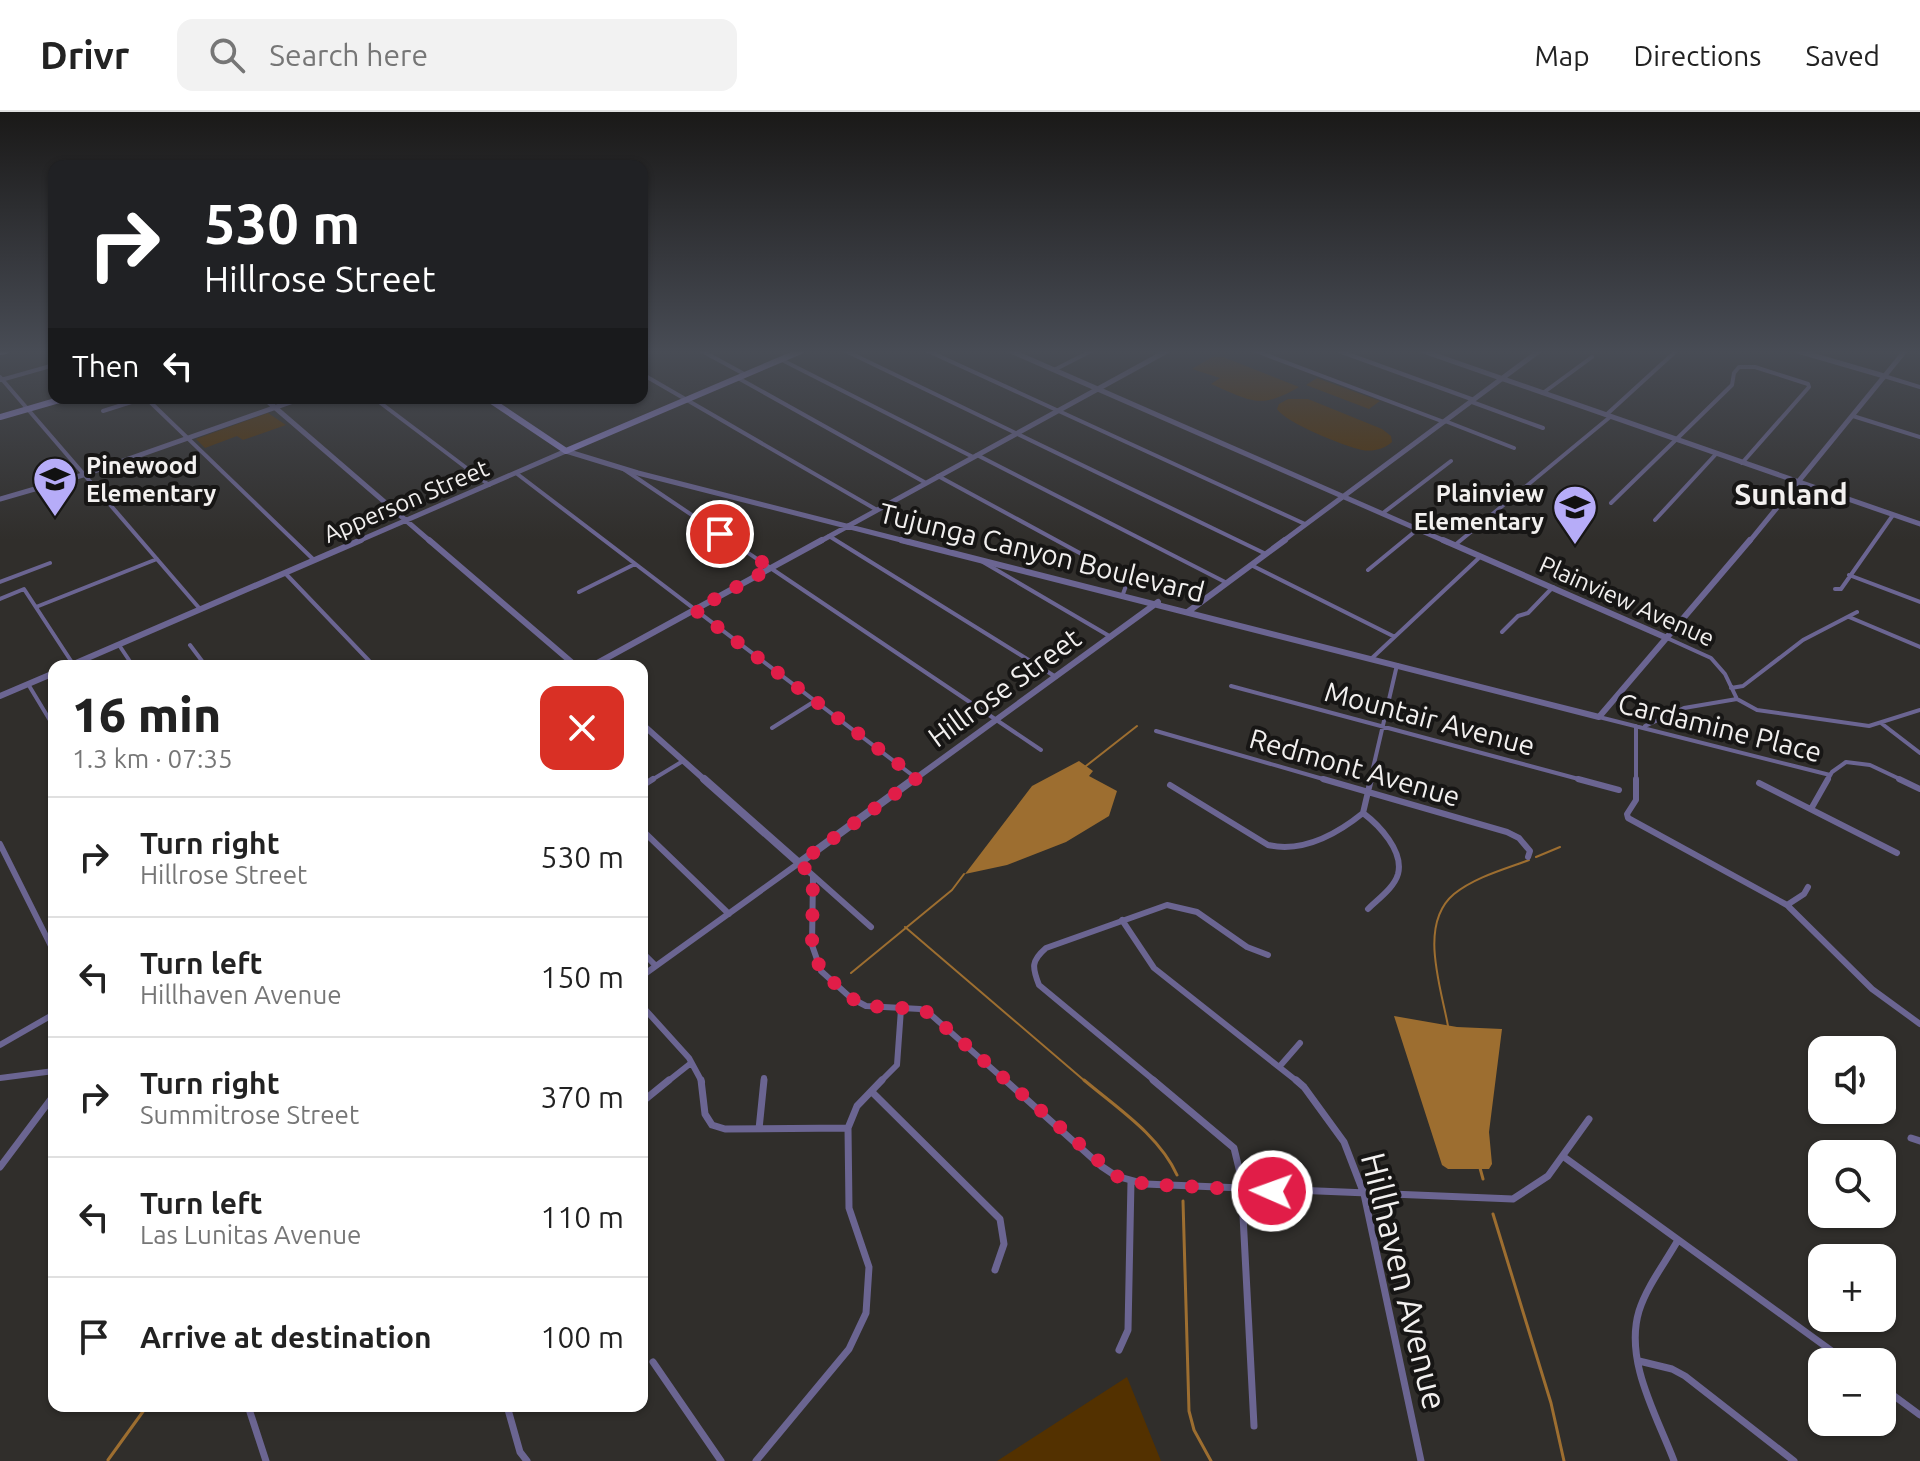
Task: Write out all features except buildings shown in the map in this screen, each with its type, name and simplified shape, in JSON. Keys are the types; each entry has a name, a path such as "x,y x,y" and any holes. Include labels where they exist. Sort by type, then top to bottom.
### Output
{"main road":[{"name":"Tujunga Canyon Boulevard","path":"511,414 566,451"},
{"name":"Apperson Street","path":"566,451 653,414"}],"street":[{"path":"31,414 200,609"},
{"path":"162,414 314,560"},
{"path":"0,499 83,475 258,414"},
{"path":"282,414 409,519 569,660"},
{"path":"395,414 489,485"},
{"path":"710,414 877,510"},
{"path":"802,414 926,483"},
{"path":"891,414 1227,583"},
{"path":"977,414 1266,554"},
{"path":"603,660 1051,414"},
{"path":"1067,414 1305,524"},
{"name":"Plainview Avenue","path":"1155,414 1711,658 1731,688"},
{"path":"1423,414 1514,448"},
{"path":"1189,611 1455,414"},
{"path":"1507,414 1543,428"},
{"path":"1602,414 1920,524"},
{"path":"1611,503 1704,414"},
{"path":"1742,463 1785,414"},
{"path":"1455,545 1608,416"},
{"path":"1599,717 1853,416 1920,437"},
{"name":"Apperson Street","path":"83,660 566,451"},
{"name":"Tujunga Canyon Boulevard","path":"566,451 651,476 1158,602 1599,717"},
{"path":"1655,520 1716,454"},
{"path":"1383,513 1451,461"},
{"path":"621,468 1041,750"},
{"path":"516,473 917,778"},
{"path":"642,483 651,476"},
{"path":"938,476 1122,576 1127,583 1123,594"},
{"path":"1835,589 1841,589 1893,515"},
{"path":"1368,570 1418,529"},
{"path":"829,536 1056,677"},
{"path":"1371,659 1481,556"},
{"path":"976,557 1111,637"},
{"path":"36,607 157,559"},
{"path":"0,582 50,563"},
{"path":"579,592 635,564"},
{"path":"1251,565 1393,636"},
{"path":"285,573 368,660"},
{"path":"1849,575 1920,602"},
{"path":"1502,632 1518,616 1528,613 1553,587"},
{"path":"0,599 24,589 68,660"},
{"name":"Hillrose Street","path":"648,972 1158,602"},
{"path":"1857,612 1803,640 1743,686 1731,688 1737,699 1754,710 1869,726 1920,710"},
{"path":"1848,617 1920,647"},
{"path":"119,645 129,660"},
{"path":"190,645 201,660"},
{"path":"1170,785 1268,845 1281,850 1304,846 1363,813 1397,665"},
{"path":"0,696 48,676"},
{"path":"28,684 48,717"},
{"name":"Mountair Avenue","path":"1231,686 1619,790"},
{"path":"1644,726 1684,708 1737,699"},
{"path":"772,728 815,701"},
{"name":"Cardamine Place","path":"1599,717 1830,775"},
{"path":"1881,723 1920,753"},
{"path":"1636,726 1636,800 1627,814 1628,818 1787,905 1872,989 1920,1024"},
{"path":"648,729 871,927"},
{"name":"Redmont Avenue","path":"1156,731 1511,833 1530,851 1528,857"},
{"path":"648,782 683,761"},
{"path":"1811,809 1830,775 1846,762 1862,763 1920,789"},
{"path":"1759,783 1897,853"},
{"path":"1363,813 1380,829 1396,856 1398,867 1393,882 1368,909"},
{"path":"648,836 729,914"},
{"path":"0,844 48,940"},
{"path":"813,876 812,945 819,967 859,1003 881,1009 920,1009 936,1018 1101,1166 1131,1181 1242,1190 1513,1199 1532,1190 1564,1157 1589,1119"},
{"path":"1787,905 1804,894 1808,887"},
{"path":"1254,1426 1239,1162 1229,1143 1039,985 1032,974 1032,963 1046,948 1159,906 1197,912 1247,947 1268,955"},
{"name":"Hillhaven Avenue","path":"1122,920 1158,972 1280,1066 1304,1087 1335,1126 1364,1194 1421,1461"},
{"path":"648,958 656,966"},
{"path":"756,1461 849,1349 866,1313 869,1267 849,1208 848,1128 854,1109 897,1065 901,1009"},
{"path":"648,1013 700,1076 707,1120 725,1129 848,1128"},
{"path":"0,1045 48,1017"},
{"path":"1280,1066 1300,1043"},
{"path":"648,1097 691,1063"},
{"path":"0,1078 48,1070"},
{"path":"759,1129 764,1078"},
{"path":"872,1092 1000,1219 1004,1244 995,1270"},
{"path":"0,1167 48,1103"},
{"path":"1911,1138 1920,1141"},
{"path":"1564,1157 1828,1348"},
{"path":"1119,1350 1128,1330 1131,1181"},
{"path":"1674,1461 1638,1361 1635,1330 1640,1308 1678,1240"},
{"path":"1638,1361 1685,1376 1794,1461"},
{"path":"653,1362 721,1461"},
{"path":"1896,1397 1920,1415"},
{"path":"250,1412 266,1461"},
{"path":"509,1412 520,1452 527,1461"}],"shaded area":[{"path":"265,414 286,425 243,440 237,436 205,448 196,439"},
{"path":"1345,414 1382,429 1391,436 1392,442 1366,451 1330,439 1282,415"},
{"path":"1079,761 1093,771 1089,776 1117,791 1109,816 1066,842 1007,865 965,874 1032,786"},
{"path":"1394,1016 1457,1027 1502,1029 1489,1132 1492,1164 1489,1169 1448,1169 1442,1165"},
{"path":"1127,1377 1161,1461 997,1461"}],"waterway":[{"path":"1086,766 1137,726"},
{"path":"1536,857 1560,847"},
{"path":"1448,1026 1437,975 1434,939 1443,907 1454,894 1471,883 1529,860"},
{"path":"906,928 952,890 964,874"},
{"path":"851,973 906,928"},
{"path":"906,928 1086,1082"},
{"path":"1084,1080 1160,1147 1177,1175"},
{"path":"1480,1168 1483,1179"},
{"path":"1183,1201 1189,1411 1194,1430 1211,1461"},
{"path":"1493,1214 1551,1403 1564,1461"},
{"path":"108,1460 143,1412"}],"place":[{"name":"Pinewood Elementary","path":"55,518"},
{"name":"Plainview Elementary","path":"1575,546"}],"district":[{"name":"Sunland","path":"1791,494"}],"route":[{"path":"720,534 771,568 695,610 917,778 799,863 813,876 812,945 821,971 851,998 866,1006 887,1010 920,1009 929,1013 1116,1176 1145,1184 1272,1191"}]}
